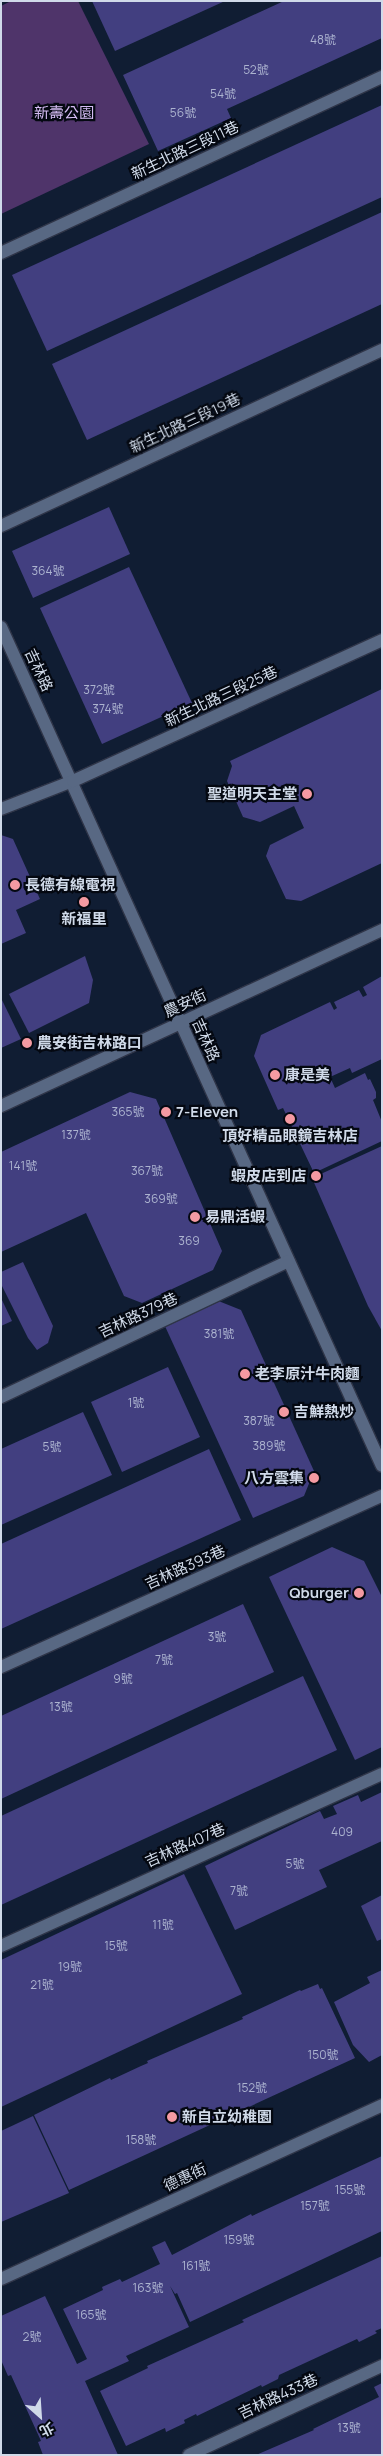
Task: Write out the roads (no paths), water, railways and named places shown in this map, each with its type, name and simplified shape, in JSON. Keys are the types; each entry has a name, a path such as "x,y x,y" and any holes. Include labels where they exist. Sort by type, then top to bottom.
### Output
{"street":[{"name":"新生北路三段11巷","path":"1,253 382,77"},
{"name":"新生北路三段19巷","path":"1,526 382,350"},
{"name":"吉林路","path":"1,627 73,781 180,1023 382,1466"},
{"name":"新生北路三段25巷","path":"1,809 73,781 382,640"},
{"name":"農安街","path":"1,1106 382,930"},
{"name":"吉林路379巷","path":"1,1397 289,1261"},
{"name":"吉林路393巷","path":"1,1667 382,1496"},
{"name":"吉林路407巷","path":"1,1946 382,1774"},
{"name":"德惠街","path":"1,2279 382,2105"},
{"name":"吉林路433巷","path":"189,2455 382,2366"}],"place":[{"name":"聖道明天主堂","path":"307,794"},
{"name":"長德有線電視","path":"15,885"},
{"name":"新福里","path":"84,902"},
{"name":"農安街吉林路口","path":"27,1043"},
{"name":"康是美","path":"275,1075"},
{"name":"7-Eleven","path":"166,1112"},
{"name":"頂好精品眼鏡吉林店","path":"290,1119"},
{"name":"蝦皮店到店","path":"316,1176"},
{"name":"易鼎活蝦","path":"195,1217"},
{"name":"老李原汁牛肉麵","path":"245,1374"},
{"name":"吉鮮熱炒","path":"284,1412"},
{"name":"八方雲集","path":"314,1478"},
{"name":"Qburger","path":"359,1593"},
{"name":"新自立幼稚園","path":"172,2117"}],"park label":[{"name":"新壽公園","path":"64,113"}]}
